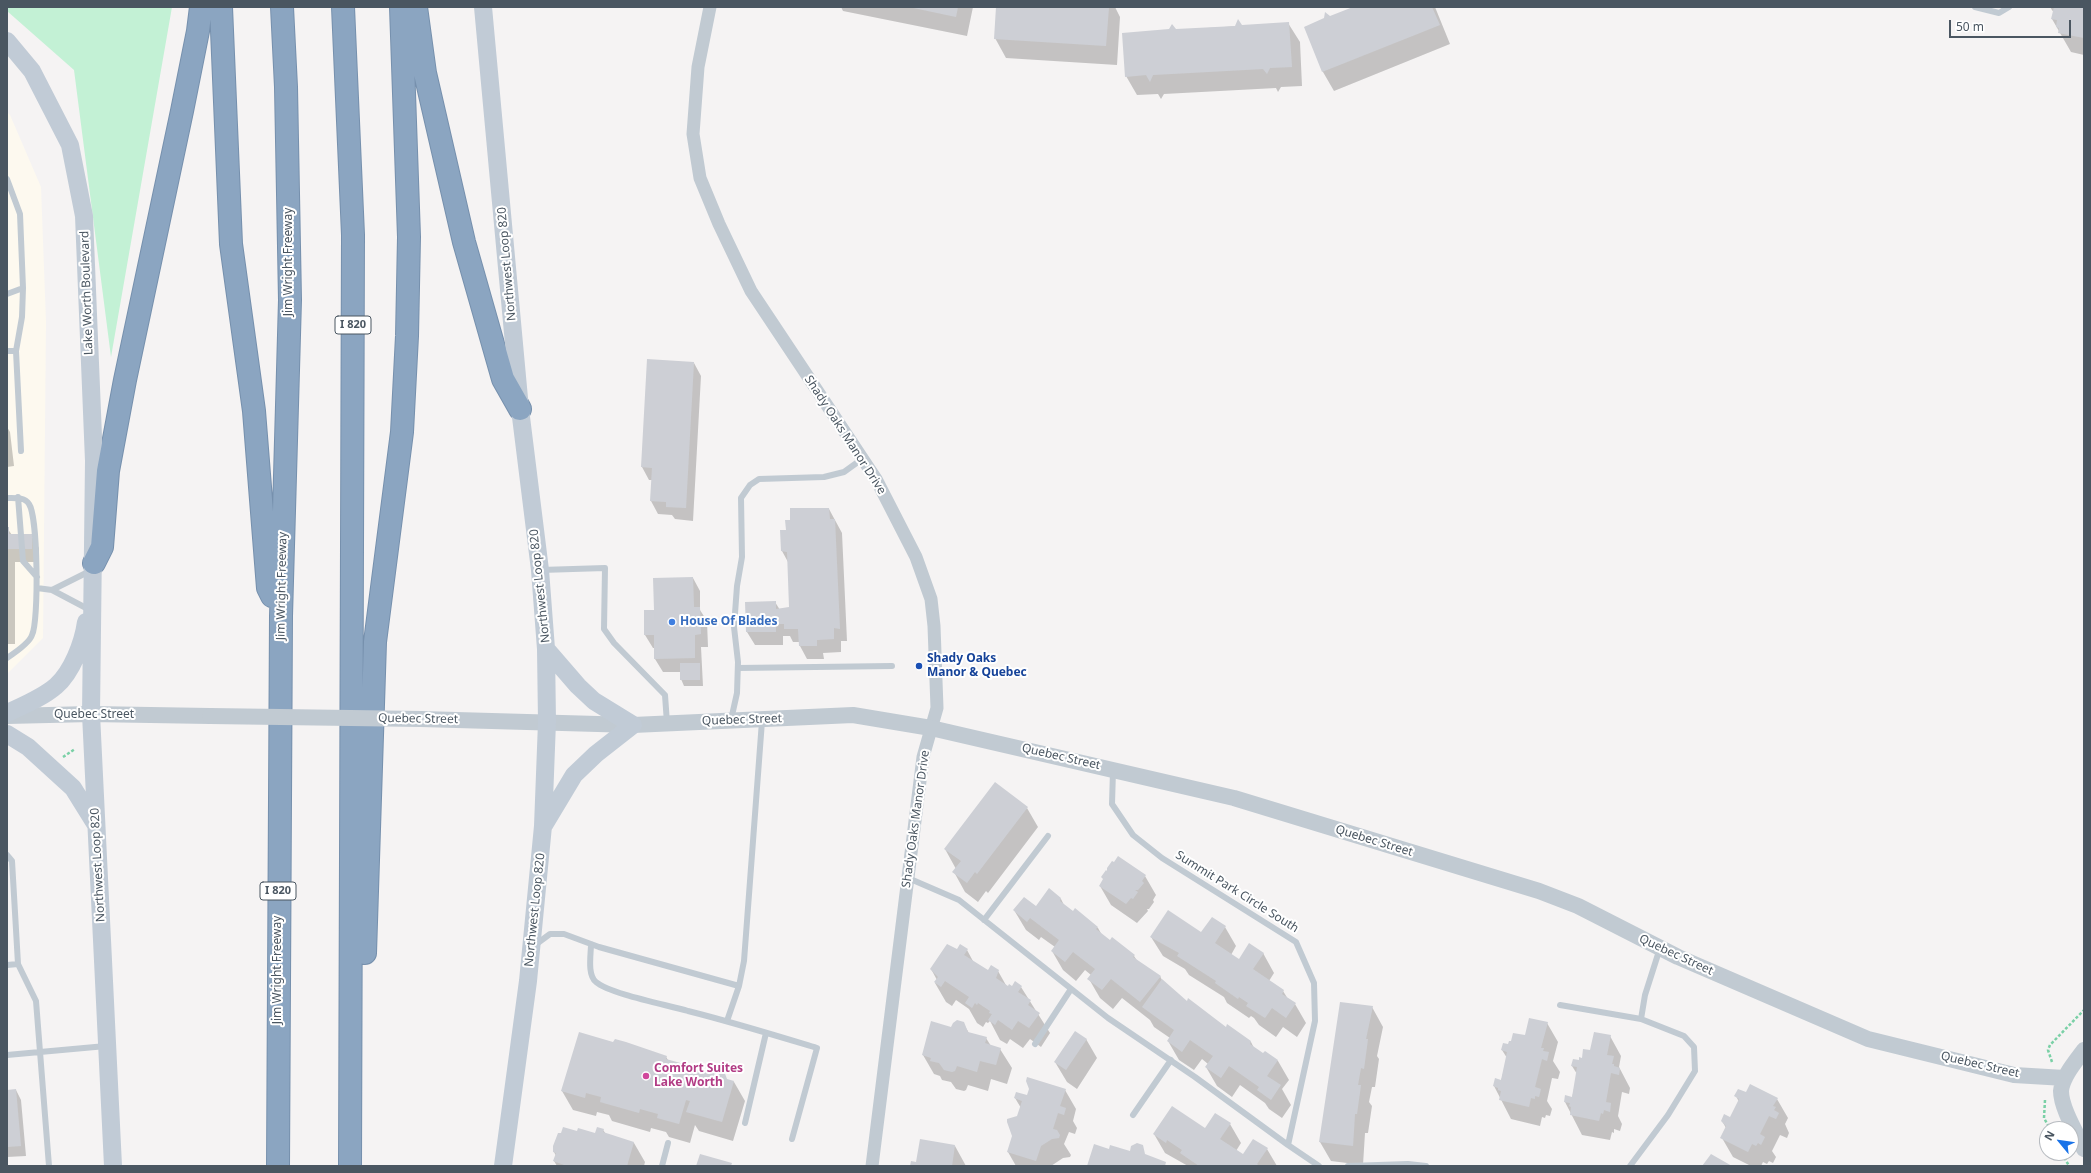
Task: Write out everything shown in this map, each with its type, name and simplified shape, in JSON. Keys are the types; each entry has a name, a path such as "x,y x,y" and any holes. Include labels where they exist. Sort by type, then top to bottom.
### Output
{"highway":[{"path":"94,569 102,547 108,471 185,96 201,7"},
{"path":"221,7 231,244 254,411 268,588 281,616"},
{"name":"Jim Wright Freeway","path":"278,1166 281,616 290,300 286,87 282,7"},
{"name":"I 820","path":"343,7 353,235 350,1166"},
{"path":"351,1027 364,1002 375,642 402,432 407,336 409,237 401,7"},
{"path":"416,7 425,73 464,242 502,379 520,410"}],"main road":[{"name":"Northwest Loop 820","path":"483,7 520,410 540,570 546,649 547,722 543,826 532,948 503,1166"},
{"name":"Lake Worth Boulevard","path":"7,41 32,71 70,145 84,216 94,461 94,569"},
{"path":"7,714 34,700 57,685 74,661 81,643 94,569"},
{"name":"Northwest Loop 820","path":"94,569 91,714 113,1166"},
{"path":"543,826 574,775 596,754 633,725 594,701 578,686 546,649"},
{"path":"7,734 28,747 73,788 97,826"}],"street":[{"name":"Shady Oaks Manor Drive","path":"710,7 698,67 693,134 700,178 719,224 751,291 876,479 916,557 931,599 934,626 937,708 923,757 872,1166"},
{"name":"Quebec Street","path":"7,714 421,719 633,725 853,715 931,728 1234,798 1539,891 1578,906 1660,948 1806,1014 1868,1039 2014,1075 2065,1078"},
{"path":"2084,1050 2065,1078 2061,1090 2063,1102 2084,1150"}],"lane":[{"path":"1975,7 1999,13 2008,7"},
{"path":"7,179 20,214 23,288 22,317 16,351 21,451"},
{"path":"7,294 23,288"},
{"path":"7,351 16,351"},
{"path":"731,720 737,693 738,668 734,627 737,586 742,557 741,498 750,484 759,480 824,477 844,472 862,459"},
{"path":"7,498 18,497 29,503 34,514 37,577 32,636 7,658"},
{"path":"18,497 23,561 37,577"},
{"path":"540,570 605,568 604,630 614,643 665,695 667,723"},
{"path":"52,590 94,569"},
{"path":"37,588 52,590 88,609"},
{"path":"738,668 892,666"},
{"path":"727,1021 739,986 744,961 763,719"},
{"name":"Summit Park Circle South","path":"1113,769 1112,804 1133,835 1162,858 1296,942 1314,983 1315,1021 1288,1146"},
{"path":"984,920 1048,836"},
{"path":"7,855 12,861 18,964 36,1001 49,1166"},
{"path":"908,878 959,900 1108,1018 1171,1060 1288,1146 1319,1166"},
{"path":"532,948 550,934 564,934 591,944 739,986"},
{"path":"591,944 591,975 595,982 627,995 727,1021 817,1048 792,1139"},
{"path":"1641,1020 1645,995 1660,948"},
{"path":"7,965 18,964"},
{"path":"1035,1044 1071,989"},
{"path":"1560,1005 1641,1020 1684,1036 1694,1047 1695,1071 1668,1115 1630,1166"},
{"path":"745,1123 766,1033"},
{"path":"7,1055 107,1046"},
{"path":"1133,1115 1171,1060"},
{"path":"662,1166 668,1143"},
{"path":"1348,1166 1426,1166"}],"path":[{"path":"56,761 79,747"}],"shaded area":[{"path":"7,112 10,115 41,187 46,322 43,638 7,674"}],"green space":[{"path":"7,7 172,7 111,357 74,70 7,11"}],"building":[{"path":"909,7 958,7 956,17"},
{"path":"996,7 1109,7 1106,46 994,39"},
{"path":"1353,7 1432,7 1440,25 1322,72 1304,27 1324,18 1325,12 1330,16"},
{"path":"2054,7 2084,7 2084,38 2058,33 2059,28 2056,27 2057,20 2051,19"},
{"path":"1238,19 1242,25 1289,22 1292,67 1270,68 1267,74 1263,69 1153,75 1150,82 1146,75 1125,77 1122,33 1169,29 1172,24 1176,29 1235,26"},
{"path":"647,359 694,362 686,508 666,507 666,502 650,501 652,468 641,467"},
{"path":"790,508 829,508 830,519 835,519 840,629 834,628 834,639 817,640 817,646 799,646 798,629 784,629 784,624 776,624 776,632 746,632 745,602 776,601 776,609 789,607 787,552 781,551 780,530 786,530 785,520 790,520"},
{"path":"7,527 9,527 9,534 32,534 32,549 7,549"},
{"name":"House Of Blades","path":"693,577 694,607 700,607 701,634 695,635 695,658 654,659 654,635 644,635 644,610 654,610 653,578"},
{"path":"680,663 700,663 700,680 680,680"},
{"path":"995,782 1028,807 977,874 975,872 967,883 952,872 961,861 944,849"},
{"path":"1118,856 1146,875 1142,881 1144,883 1138,890 1135,890 1138,892 1133,899 1131,898 1126,904 1099,886 1103,879 1101,877 1106,870 1107,871 1107,868 1112,861 1114,862"},
{"path":"1049,888 1061,898 1060,901 1073,911 1075,908 1098,927 1096,929 1110,940 1112,937 1135,955 1133,957 1161,976 1140,1002 1111,979 1102,990 1087,979 1095,969 1073,952 1065,962 1051,951 1059,940 1030,918 1027,922 1013,910 1024,897 1036,906"},
{"path":"1168,910 1201,932 1212,917 1226,926 1215,943 1239,959 1249,943 1264,953 1253,969 1284,990 1282,994 1296,1003 1286,1018 1272,1008 1265,1018 1246,1006 1248,1003 1239,997 1238,999 1215,983 1216,981 1177,956 1179,953 1150,937"},
{"path":"947,944 957,949 960,944 968,949 964,955 988,970 991,965 999,970 996,978 1008,986 1009,984 1012,986 1015,981 1022,986 1018,992 1031,1000 1028,1005 1040,1013 1029,1028 1018,1021 1012,1030 998,1020 995,1025 988,1020 992,1014 989,1013 990,1011 978,1003 977,1005 975,1003 972,1008 965,1003 969,997 945,981 941,987 934,982 938,977 930,969"},
{"path":"1162,979 1187,1001 1188,998 1226,1027 1227,1024 1251,1041 1250,1044 1263,1053 1265,1051 1278,1060 1267,1076 1281,1085 1271,1100 1257,1090 1259,1087 1229,1066 1221,1078 1205,1067 1213,1056 1190,1040 1182,1052 1167,1041 1174,1030 1142,1007"},
{"path":"1340,1002 1373,1006 1366,1039 1368,1039 1364,1069 1361,1068 1358,1085 1361,1085 1357,1114 1355,1114 1353,1146 1319,1142"},
{"path":"1529,1018 1548,1022 1541,1048 1544,1048 1543,1051 1549,1052 1547,1061 1542,1059 1535,1087 1541,1089 1539,1097 1535,1096 1535,1099 1531,1098 1529,1107 1499,1100 1501,1091 1493,1086 1495,1078 1501,1080 1507,1052 1501,1050 1503,1043 1508,1044 1509,1041 1511,1041 1513,1033 1525,1035"},
{"path":"957,1020 964,1022 968,1032 987,1037 985,1043 1001,1048 996,1065 980,1061 977,1072 957,1066 955,1071 952,1072 944,1070 939,1063 930,1061 931,1058 922,1055 931,1021 951,1027"},
{"path":"1075,1031 1087,1039 1066,1070 1054,1062"},
{"name":"Comfort Suites Lake Worth","path":"579,1032 613,1042 615,1039 626,1042 667,1056 666,1059 695,1067 695,1069 707,1073 715,1069 724,1071 727,1079 734,1081 722,1122 686,1112 690,1101 686,1100 679,1124 657,1118 658,1114 640,1109 639,1113 600,1102 601,1097 586,1093 585,1098 561,1091"},
{"path":"1594,1032 1611,1035 1607,1055 1614,1056 1612,1064 1620,1068 1619,1075 1611,1073 1606,1102 1611,1103 1610,1112 1604,1110 1603,1114 1601,1113 1599,1121 1570,1115 1570,1103 1564,1102 1565,1095 1572,1097 1577,1067 1571,1066 1573,1059 1579,1060 1579,1057 1582,1058 1583,1049 1590,1050"},
{"path":"1027,1077 1066,1089 1060,1106 1066,1108 1064,1115 1058,1113 1053,1129 1057,1130 1060,1135 1059,1138 1052,1139 1041,1146 1036,1161 1007,1152 1012,1136 1007,1119 1017,1116 1022,1101 1014,1098 1016,1092 1027,1095 1029,1089 1026,1081"},
{"path":"1750,1084 1778,1098 1773,1106 1776,1107 1774,1110 1779,1113 1776,1119 1769,1116 1760,1134 1765,1137 1761,1145 1758,1143 1756,1146 1752,1144 1748,1152 1720,1138 1726,1126 1721,1121 1724,1114 1730,1117 1739,1099 1734,1096 1738,1089 1746,1092"},
{"path":"16,1089 21,1146 7,1147 7,1090"},
{"path":"1172,1106 1205,1128 1215,1113 1231,1123 1220,1139 1243,1154 1253,1139 1268,1148 1257,1164 1259,1166 1199,1166 1180,1153 1182,1150 1167,1140 1166,1143 1153,1134"},
{"path":"563,1127 577,1131 578,1128 595,1133 597,1127 604,1129 603,1132 634,1142 627,1166 567,1166 553,1161 556,1153 553,1152 553,1146 558,1133 561,1133"},
{"path":"920,1139 955,1145 952,1166 910,1166 911,1161 916,1162"},
{"path":"1137,1143 1143,1145 1145,1154 1166,1162 1165,1166 1087,1166 1094,1144 1109,1149 1110,1145 1130,1151 1131,1146"},
{"path":"700,1154 732,1163 731,1166 696,1166"},
{"path":"1711,1154 1732,1166 1702,1166"}],"place":[{"name":"House Of Blades","path":"672,622"},
{"name":"Shady Oaks Manor & Quebec","path":"919,666"},
{"name":"Comfort Suites Lake Worth","path":"646,1076"}]}
